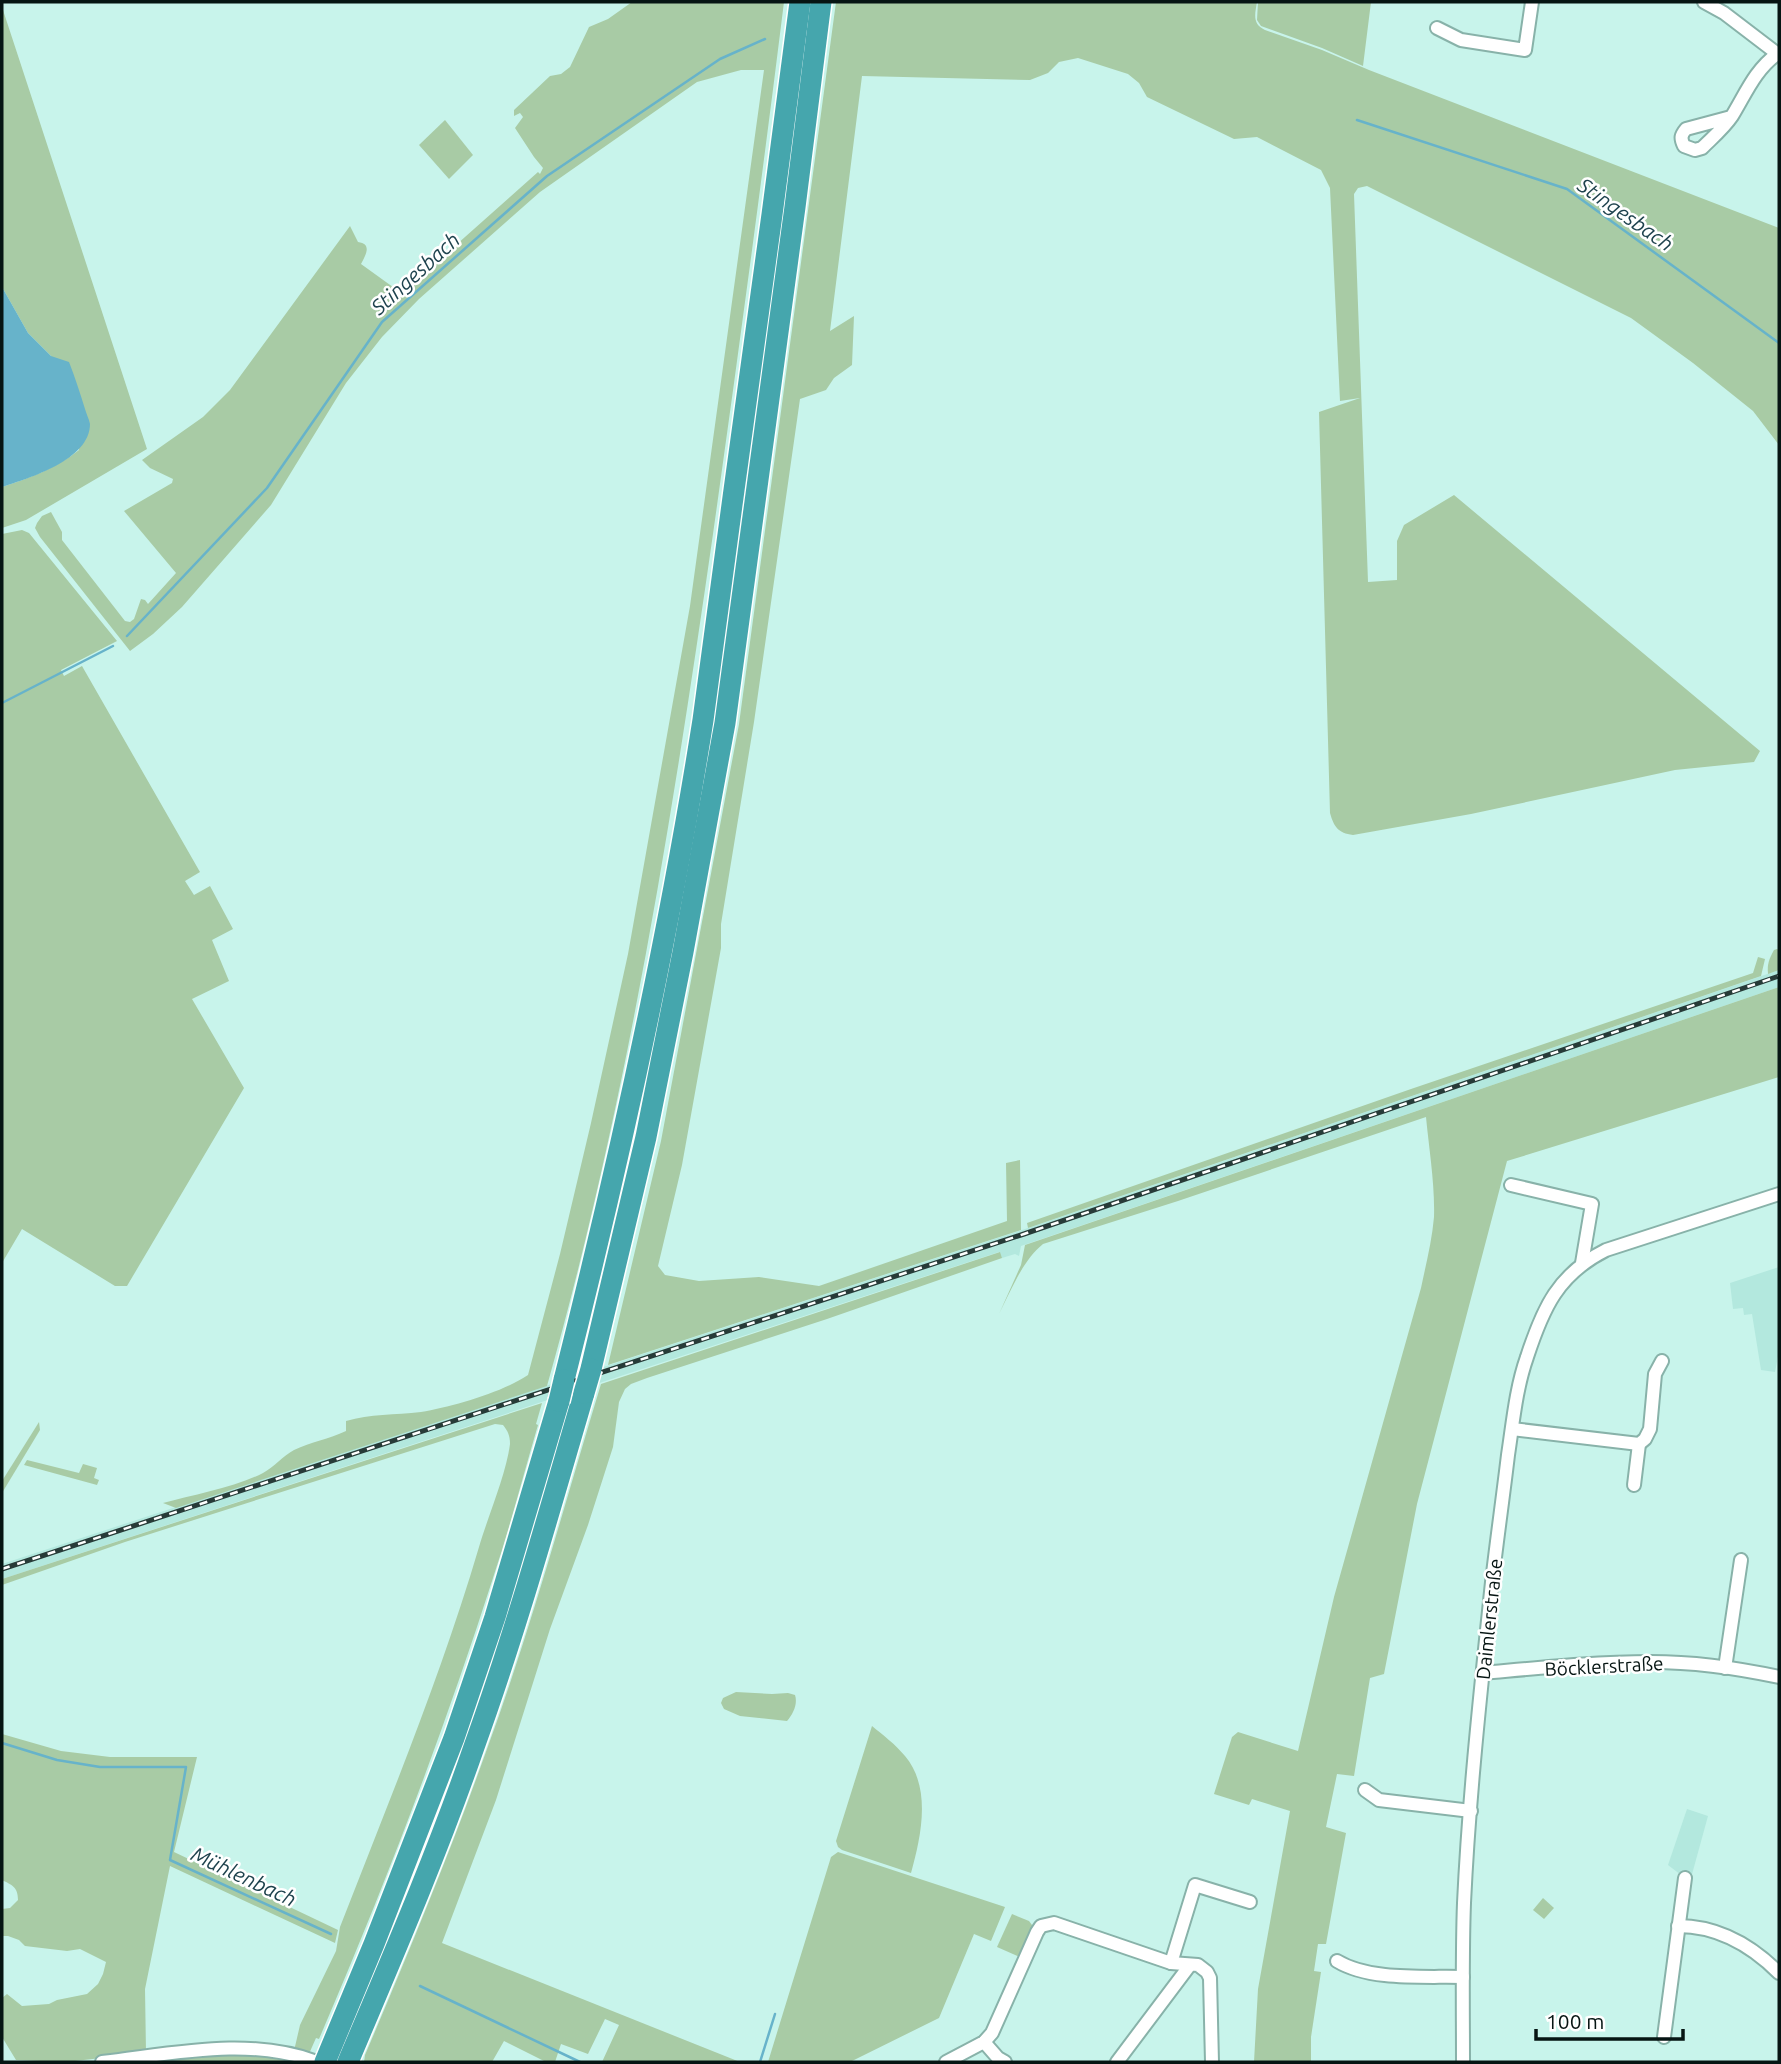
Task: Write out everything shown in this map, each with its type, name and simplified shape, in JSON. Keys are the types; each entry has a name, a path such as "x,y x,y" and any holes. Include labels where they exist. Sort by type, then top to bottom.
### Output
{"highway":[{"path":"323,2061 454,1738 495,1617 562,1391 604,1220 662,947 700,733 800,2"},
{"path":"348,2062 404,1929 474,1748 527,1588 584,1393 646,1137 724,723 821,2"}],"street":[{"path":"1437,28 1461,40 1525,50 1532,2"},
{"path":"1704,2 1724,13 1778,55 1766,62 1757,72 1731,117"},
{"path":"1511,1185 1592,1204 1582,1264"},
{"name":"Daimlerstraße","path":"1463,2062 1464,1903 1483,1673 1512,1429 1523,1370 1537,1328 1561,1283 1582,1264 1606,1250 1779,1194"},
{"path":"1634,1485 1639,1444 1648,1435 1655,1374 1661,1361"},
{"path":"1512,1429 1639,1444"},
{"path":"1725,1668 1741,1560"},
{"name":"Böcklerstraße","path":"1483,1673 1620,1662 1654,1662 1725,1668 1779,1677"},
{"path":"1365,1790 1379,1800 1471,1811"},
{"path":"1664,2038 1685,1878"},
{"path":"1171,1963 1195,1885 1250,1902"},
{"path":"950,2062 984,2042 998,2021 1037,1931 1041,1926 1054,1923 1171,1963 1198,1965 1205,1970 1209,1978 1212,2062"},
{"path":"1678,1926 1713,1930 1754,1951 1779,1973"},
{"path":"1337,1961 1349,1968 1391,1975 1463,1977"},
{"path":"1117,2062 1190,1965"},
{"path":"984,2042 997,2061"},
{"path":"102,2062 215,2050 266,2050 323,2061"}],"shaded area":[{"path":"2,287 28,333 51,356 69,362 90,424 87,437 80,448 69,457 42,473 2,487"},
{"path":"1779,970 1779,987 1021,1246 1019,1256 1015,1254 1002,1258 999,1252 2,1579 2,1564 1028,1228"},
{"path":"1779,1267 1779,1351 1775,1372 1761,1370 1752,1314 1744,1315 1743,1308 1733,1309 1730,1283"},
{"path":"1687,1809 1708,1816 1691,1878 1685,1878 1668,1865"}],"green space":[{"path":"632,2 784,2 713,534 663,856 600,1175 547,1386 176,1508 163,1503 252,1478 267,1471 294,1450 346,1431 346,1421 421,1412 447,1406 491,1393 528,1375 560,1254 628,954 690,606 764,70 741,70 697,82 540,192 419,299 382,337 346,383 271,505 182,607 130,651 35,528 42,516 51,512 62,532 62,540 125,621 134,619 141,599 148,604 176,573 124,511 172,483 173,479 150,468 142,460 203,417 230,390 350,226 358,242 367,248 361,264 404,295 538,172 540,174 543,168 515,128 523,117 520,113 514,116 514,110 550,76 561,74 570,67 589,27 608,19"},
{"path":"836,2 1257,2 1256,22 1265,30 1779,228 1779,445 1753,411 1631,318 1367,186 1358,188 1354,194 1368,582 1397,580 1397,541 1404,525 1454,495 1760,751 1754,762 1675,770 1471,814 1353,835 1340,831 1330,813 1319,412 1360,398 1340,401 1330,188 1321,170 1257,137 1234,139 1147,97 1139,83 1128,74 1078,58 1059,62 1048,73 1030,80 862,76 830,331 854,316 852,365 834,378 826,390 800,399 754,722 721,924 721,948 682,1165 658,1266 665,1275 699,1281 759,1277 819,1286 1007,1221 1006,1163 1020,1160 1021,1230 608,1365 661,1141 739,724"},
{"path":"1258,2 1371,2 1363,66 1261,26 1257,20"},
{"path":"2,7 147,449 26,520 2,528 2,487 42,472 79,450 51,356 28,333 2,287"},
{"path":"445,120 473,155 449,179 419,145"},
{"path":"22,530 29,533 117,641 61,670 64,676 82,666 200,872 185,881 194,895 210,886 233,929 212,940 229,981 192,999 244,1088 127,1286 115,1286 22,1229 2,1263 2,534"},
{"path":"1777,949 1779,970 1768,974 1770,959"},
{"path":"1758,957 1765,959 1761,976 1028,1228 1027,1223 1753,973"},
{"path":"1779,987 1779,1077 1507,1161 1417,1504 1384,1674 1370,1678 1354,1776 1337,1774 1326,1827 1346,1833 1326,1944 1318,1944 1314,1971 1321,1972 1311,2037 1311,2062 1254,2062 1258,1989 1290,1811 1252,1799 1249,1805 1214,1794 1232,1737 1238,1732 1298,1751 1334,1597 1429,1252 1434,1205 1426,1117 1043,1244 1023,1268 999,1314 1021,1265 1025,1245"},
{"path":"1000,1252 1002,1258 647,1378 625,1389 619,1402 613,1447 588,1525 550,1629 496,1800 442,1943 740,2062 602,2062 619,2025 605,2019 588,2054 561,2044 555,2062 546,2062 504,2041 492,2062 364,2062 473,1788 503,1704 601,1384"},
{"path":"542,1403 499,1559 412,1810 319,2039 316,2038 308,2056 294,2051 300,2025 336,1951 340,1927 448,1643 505,1469 510,1444 506,1429 503,1425 495,1424 125,1542 2,1585 2,1579"},
{"path":"39,1422 40,1430 2,1493 2,1481"},
{"path":"27,1460 79,1473 83,1464 97,1468 94,1478 99,1480 97,1485 24,1465"},
{"path":"736,1692 788,1693 795,1695 795,1705 787,1721 740,1716 724,1709 721,1703 723,1698"},
{"path":"872,1726 905,1756 919,1783 921,1829 911,1873 842,1850 836,1841"},
{"path":"2,1734 61,1751 110,1757 197,1757 174,1852 338,1930 335,1943 170,1866 145,1989 146,2053 66,2062 16,2060 2,2037 2,1998 7,1994 22,2006 49,2004 87,1994 98,1984 106,1962 80,1949 67,1951 25,1946 19,1940 2,1936 2,1909 10,1908 18,1900 18,1896 16,1889 2,1880"},
{"path":"838,1852 1005,1907 991,1941 974,1934 939,2018 850,2062 768,2062 831,1857"},
{"path":"1543,1898 1554,1908 1544,1919 1533,1910"},
{"path":"1012,1914 1029,1921 1035,1929 1022,1958 997,1947"},
{"path":"219,2054 278,2056 303,2062 156,2062 158,2059"}],"waterway":[{"name":"Stingesbach","path":"127,636 267,488 382,322 547,176 720,59 765,39"},
{"name":"Stingesbach","path":"1357,120 1567,189 1779,343"},
{"name":"Stingesbach","path":"2,703 113,646"},
{"name":"Mühlenbach","path":"2,1743 57,1760 100,1767 186,1767 170,1860 331,1934"},
{"name":"Mühlenbach","path":"420,1986 580,2062"},
{"name":"Mühlenbach","path":"760,2062 775,2014"}],"railway":[{"path":"2,1569 1024,1234 1779,976"}]}
